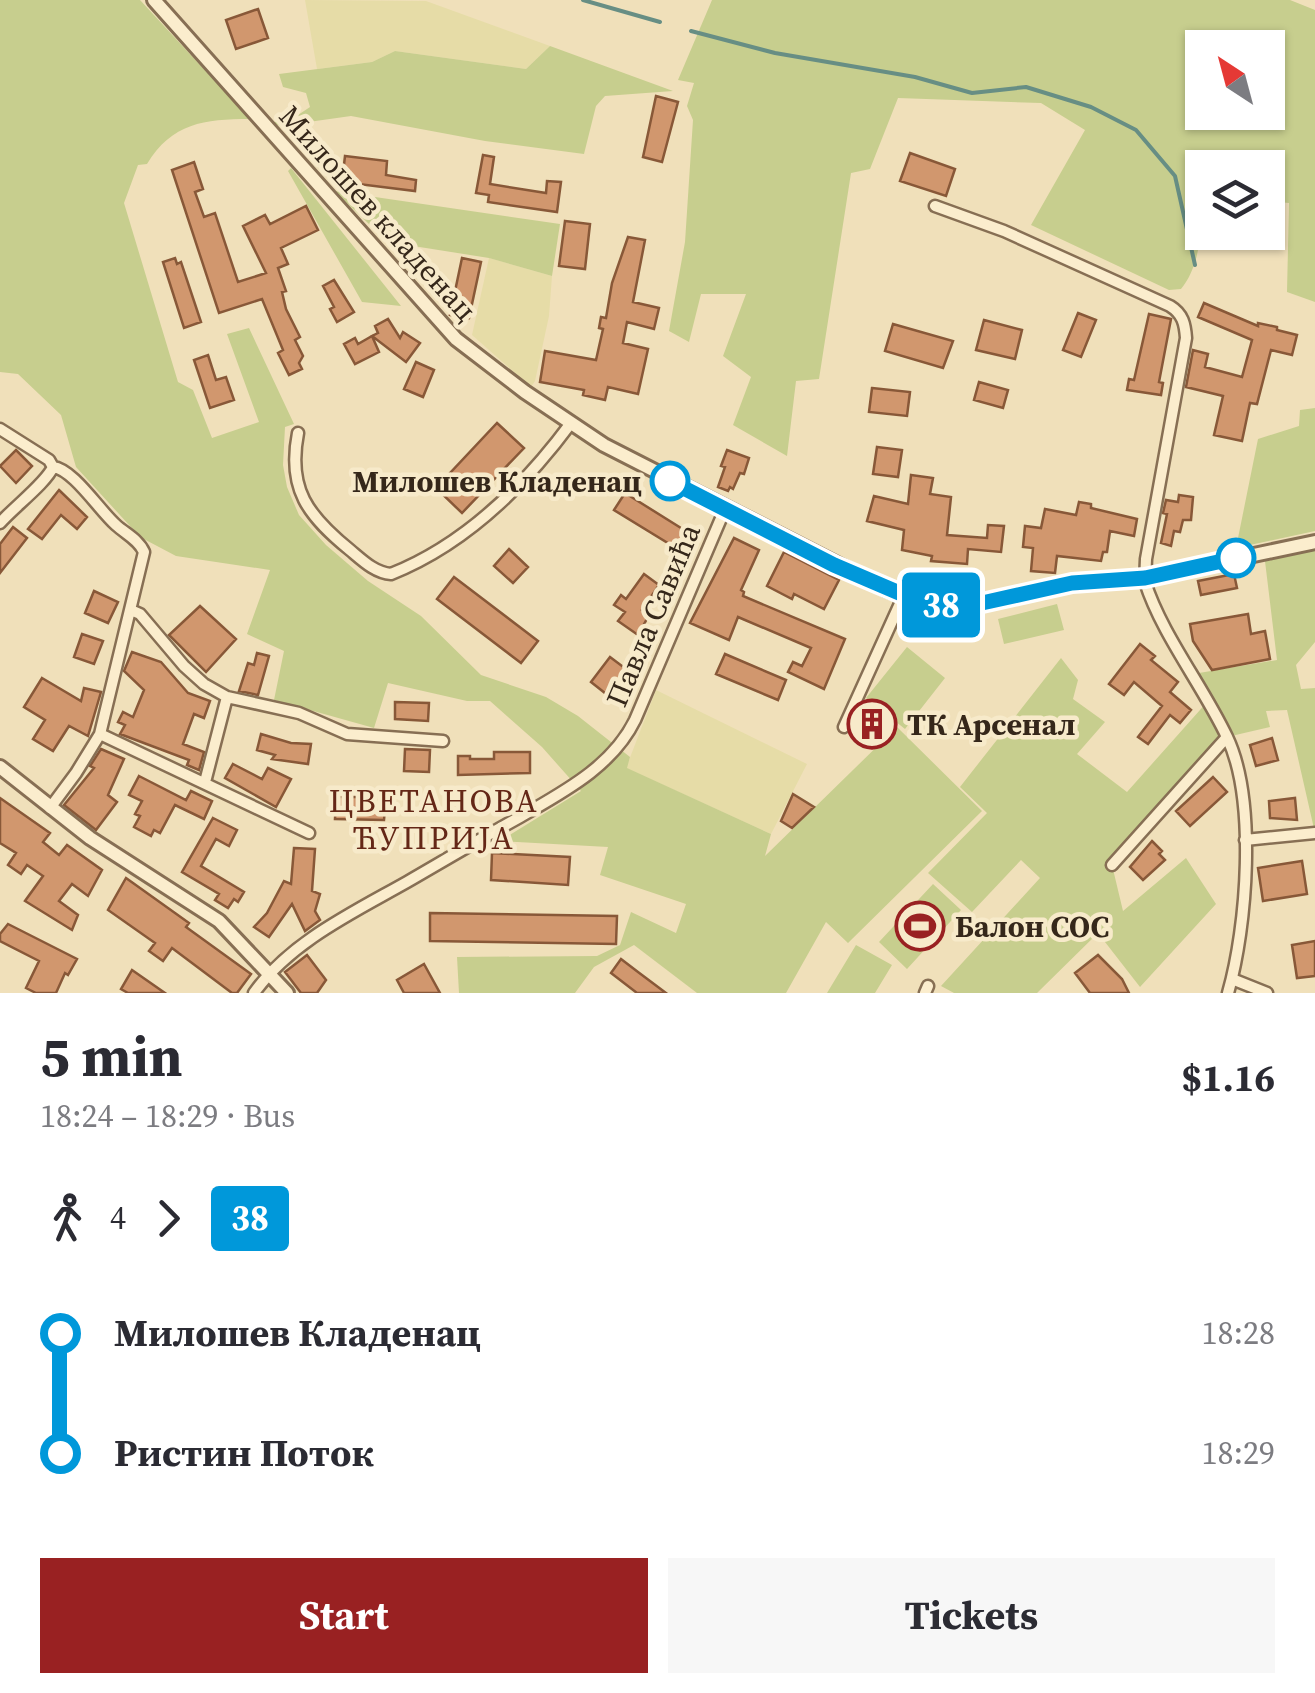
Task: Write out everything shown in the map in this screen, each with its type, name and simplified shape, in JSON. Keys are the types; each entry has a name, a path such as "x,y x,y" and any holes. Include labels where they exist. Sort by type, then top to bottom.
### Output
{"street":[{"name":"Милошев кладенац","path":"154,0 451,334 570,423 618,453 904,597 925,604 967,605 1072,583 1145,578 1315,542"},
{"path":"935,206 1004,231 1180,314 1186,338 1145,578 1149,593 1227,736 1240,777 1245,840 1242,909 1228,993"},
{"path":"298,433 294,472 307,508 328,533 386,574 414,563 485,517 520,484 570,423"},
{"path":"0,429 49,460 53,467 71,474 100,511 143,547 100,734 50,808"},
{"path":"0,523 22,498 46,480 53,467"},
{"name":"Павла Савића","path":"254,993 269,974 336,923 581,780 601,764 630,730 725,510"},
{"path":"844,727 904,597"},
{"path":"131,610 140,614 194,676 227,697 299,713 347,734 443,741"},
{"path":"205,782 227,697"},
{"path":"100,734 309,833"},
{"path":"1112,865 1227,736"},
{"path":"0,768 105,849 219,921 287,993"},
{"path":"1245,840 1315,833"},
{"path":"1232,979 1267,993"}],"shaded area":[{"path":"305,0 426,1 550,46 526,69 395,51 372,62 317,69"},
{"path":"489,258 552,276 549,316 531,387 472,335"},
{"path":"656,690 807,764 771,834 626,768"}],"green space":[{"path":"0,0 140,0 250,119 204,122 178,132 147,164 138,165 124,203 178,382 193,390 212,438 259,422 227,334 249,328 294,424 285,427 283,465 299,515 326,545 368,581 421,616 481,675 546,697 578,716 630,757 627,768 771,834 765,856 897,727 982,811 848,943 826,922 786,993 697,993 634,945 594,967 575,993 459,993 457,957 597,956 620,945 631,912 676,933 686,904 600,875 608,847 500,841 581,791 542,747 490,701 467,701 388,683 374,728 274,700 284,651 247,634 270,570 176,556 140,537 76,467 61,415 18,374 0,372"},
{"path":"712,0 1290,0 1315,10 1315,302 1287,292 1289,203 1285,203 1285,150 1185,150 1185,250 1198,250 1181,289 1169,290 1031,225 1085,130 1041,103 898,98 870,169 851,173 819,379 796,381 787,456 733,425 751,377 723,356 746,294 701,294 689,342 669,331 685,242 693,120 687,106 694,83 678,80"},
{"path":"550,46 673,91 605,96 596,106 584,154 485,141 351,116 280,126 272,122 289,121 310,107 306,93 283,87 279,74 372,62 395,51 526,69"},
{"path":"291,168 401,306 362,302 288,171"},
{"path":"334,191 560,224 552,276 489,258 388,242"},
{"path":"1315,408 1315,531 1236,548 1258,439 1299,426 1300,410"},
{"path":"1315,542 1315,642 1296,665 1301,689 1315,688 1315,833 1287,710 1266,711 1270,727 1227,737 1112,865 1123,911 1186,858 1216,904 1140,987 1098,933 1037,993 954,993 941,986 1040,878 1021,860 972,912 928,873 987,813 960,787 1061,658 1078,680 1073,699 1105,722 1077,754 1127,792 1208,701 1193,674 1277,660 1264,553"},
{"path":"1057,604 1064,630 1004,644 998,619"},
{"path":"907,647 945,678 905,729 866,698"},
{"name":"Балон СОС","path":"933,884 961,910 907,969 879,942"},
{"path":"856,945 892,965 875,993 827,993"}],"building":[{"path":"258,9 268,38 236,49 226,20"},
{"path":"656,96 678,102 662,162 643,157"},
{"path":"910,153 955,169 946,196 900,181"},
{"path":"483,155 494,157 490,184 546,193 547,181 561,182 557,212 488,202 489,195 476,193"},
{"path":"345,156 387,161 386,175 416,180 415,191 342,182"},
{"path":"194,162 203,189 195,192 204,217 215,213 238,282 266,273 243,226 265,215 270,224 306,206 318,230 281,248 288,264 278,268 286,291 282,292 286,309 300,337 295,340 303,356 299,363 302,369 289,375 278,353 283,350 262,299 219,313 172,170"},
{"path":"565,221 590,224 585,269 559,266"},
{"path":"628,237 645,240 633,302 659,308 654,329 627,322 623,343 648,349 638,394 608,387 605,400 583,395 584,390 540,382 545,351 596,360 603,329 599,328 601,317 606,318 612,283"},
{"path":"175,258 177,264 181,262 201,322 184,328 163,262"},
{"path":"462,258 481,262 469,318 450,315"},
{"path":"334,280 354,312 337,322 323,286"},
{"path":"1204,303 1258,326 1277,327 1297,335 1292,355 1271,350 1257,404 1250,403 1242,441 1214,435 1223,396 1186,387 1193,350 1208,354 1205,367 1242,377 1252,340 1198,317"},
{"path":"1078,313 1096,320 1081,357 1063,350"},
{"path":"1149,314 1171,319 1159,382 1163,383 1161,395 1127,390 1129,379 1134,380"},
{"path":"388,319 400,338 403,332 420,343 406,362 372,336 378,333 375,326"},
{"path":"984,320 1022,330 1015,359 976,350"},
{"path":"893,324 953,341 943,368 885,351"},
{"path":"372,336 379,352 355,364 344,344 355,338 358,344"},
{"path":"208,355 216,380 226,377 234,400 210,408 194,360"},
{"path":"416,362 434,370 423,397 404,389"},
{"path":"979,382 1008,390 1003,408 974,400"},
{"path":"872,388 910,392 907,416 869,412"},
{"path":"497,423 524,448 462,513 436,488"},
{"path":"877,447 902,450 898,477 873,474"},
{"path":"16,450 32,466 16,483 0,466"},
{"path":"727,450 749,458 744,474 740,473 733,489 728,491 718,487"},
{"path":"911,475 933,478 930,494 951,497 947,535 987,538 988,525 1004,526 1001,552 968,549 967,564 931,561 932,556 902,550 904,530 867,521 874,496 908,504"},
{"path":"59,490 87,517 77,529 61,515 42,539 28,529"},
{"path":"625,493 689,533 692,527 701,532 689,556 614,510"},
{"path":"1179,495 1193,497 1191,520 1183,520 1180,532 1174,531 1171,546 1161,543 1167,514 1163,513 1166,500 1178,502"},
{"path":"1079,502 1137,519 1134,536 1110,531 1107,552 1103,552 1101,561 1057,556 1055,573 1031,571 1033,548 1023,547 1025,526 1041,528 1045,509 1076,515"},
{"path":"13,527 27,538 0,573 0,544"},
{"path":"734,538 759,550 741,590 743,596 845,639 824,689 788,672 793,662 802,666 811,648 738,617 729,640 690,623"},
{"path":"509,549 528,567 513,583 494,566"},
{"path":"784,552 839,580 824,609 767,586"},
{"path":"644,574 659,585 642,610 649,615 638,635 618,621 625,612 614,605 621,595 626,599"},
{"path":"1234,574 1237,588 1201,595 1198,581"},
{"path":"454,577 538,641 521,663 437,599"},
{"path":"94,591 118,602 108,623 85,613"},
{"path":"200,606 236,639 206,672 169,635"},
{"path":"1248,614 1251,634 1265,631 1270,659 1212,670 1193,641 1190,624"},
{"path":"82,634 103,641 94,664 74,657"},
{"path":"1140,644 1155,656 1151,660 1178,682 1170,692 1191,710 1180,723 1170,715 1148,744 1138,737 1162,706 1134,682 1124,695 1109,684"},
{"path":"132,652 161,662 188,693 210,701 204,718 194,714 183,744 204,752 199,770 187,765 189,760 120,734 125,725 118,722 123,712 133,717 144,690 124,671"},
{"path":"257,653 269,656 258,695 239,691 248,663 254,665"},
{"path":"725,654 786,680 778,700 716,674"},
{"path":"610,657 626,669 610,697 591,682"},
{"path":"42,678 81,701 84,688 101,692 88,736 69,726 53,751 33,739 45,720 24,707"},
{"path":"395,702 429,703 428,721 395,719"},
{"path":"261,734 311,744 308,764 272,759 275,755 257,750"},
{"path":"1272,738 1278,760 1256,766 1250,745"},
{"path":"101,749 124,759 108,795 117,802 96,830 64,805 94,768 90,766"},
{"path":"405,749 430,750 429,772 404,771"},
{"path":"494,752 530,752 530,773 458,775 458,756 494,759"},
{"path":"233,764 262,779 268,768 291,779 276,807 225,778"},
{"path":"139,776 186,800 191,791 212,801 204,819 175,805 160,833 154,830 151,836 134,827 142,801 129,795"},
{"path":"1213,777 1227,792 1190,826 1176,811"},
{"path":"793,794 814,807 792,828 781,821"},
{"path":"336,797 368,797 368,808 385,808 384,820 335,819"},
{"path":"0,798 50,833 43,842 59,855 67,845 102,870 88,896 72,884 59,901 78,915 72,930 25,901 43,876 27,865 21,874 8,865 16,853 0,843"},
{"path":"1295,798 1297,820 1270,818 1269,801"},
{"path":"213,818 237,830 229,846 216,839 201,866 244,892 228,908 215,900 219,894 182,872"},
{"path":"1152,841 1165,860 1143,880 1130,867"},
{"path":"294,848 315,849 312,891 320,894 315,911 320,920 305,931 292,904 269,937 254,927 267,913 284,881 291,884"},
{"path":"492,853 570,857 568,885 491,880"},
{"path":"1302,861 1307,894 1263,901 1258,868"},
{"path":"126,878 251,974 237,993 172,948 163,961 149,951 155,943 108,910"},
{"path":"430,913 617,916 616,944 430,941"},
{"path":"8,924 77,959 56,993 36,993 26,988 39,961 0,941"},
{"path":"1315,941 1315,976 1297,978 1292,945"},
{"path":"307,955 326,980 317,993 301,993 285,972"},
{"path":"1098,955 1122,979 1129,993 1090,993 1075,973"},
{"path":"621,959 666,993 637,993 611,973"},
{"path":"424,964 440,993 404,993 397,980"},
{"path":"132,970 165,993 128,993 121,989"}],"waterway":[{"path":"583,0 660,22"},
{"path":"691,31 775,53 915,77 972,93 1026,87 1091,107 1136,130 1175,176 1195,265"}],"bus line":[{"name":"38","path":"670,481 834,565 925,604 982,603 1072,583 1145,578 1236,558"}],"place":[{"name":"Милошев Кладенац","path":"670,481"},
{"name":"ТК Арсенал","path":"872,724"},
{"name":"Балон СОС","path":"920,926"}],"district":[{"name":"ЦВЕТАНОВА ЋУПРИЈА","path":"434,820"}]}
